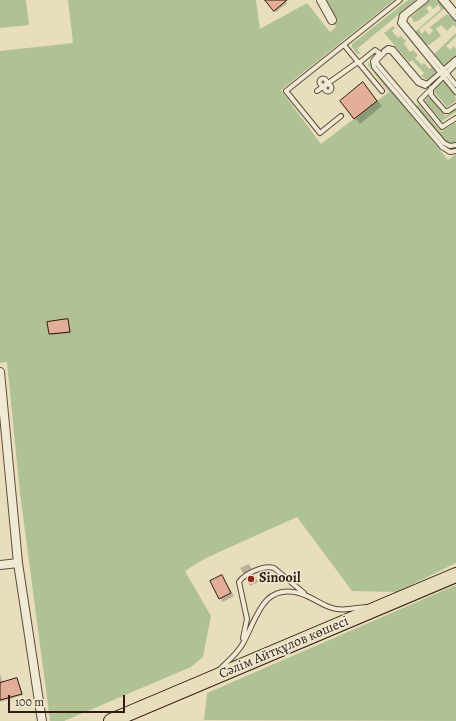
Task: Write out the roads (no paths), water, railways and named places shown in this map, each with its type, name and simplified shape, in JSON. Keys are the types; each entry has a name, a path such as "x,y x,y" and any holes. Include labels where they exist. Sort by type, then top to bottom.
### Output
{"highway":[{"name":"Сәлім Айтқұлов көшесі","path":"111,721 456,575"}],"street":[{"path":"321,0 332,20"},
{"path":"0,372 18,563 42,721"},
{"path":"0,565 18,563"}],"lane":[{"path":"341,116 320,133 286,91 400,0"},
{"path":"421,0 402,15 400,23 443,73 456,85"},
{"path":"426,0 406,16 404,22 456,92"},
{"path":"441,0 456,18"},
{"path":"446,0 456,12"},
{"path":"344,45 382,91"},
{"path":"431,85 422,82 393,49 388,48 373,61 374,66 442,147 450,152 456,151"},
{"path":"317,91 375,50 381,54"},
{"path":"381,54 377,60 378,65 444,143 450,146 456,145"},
{"path":"456,59 431,85 421,97 420,102 442,127 456,118"},
{"path":"443,73 456,64"},
{"path":"431,85 432,95 445,111 448,111 456,106"},
{"path":"232,659 244,635 246,626 246,611 239,582 244,577 265,567 274,568 307,596"},
{"path":"196,685 232,659 248,634 258,609 267,599 279,592 290,591 307,596 331,608 343,610 384,605"}],"place":[{"name":"Sinooil","path":"251,579"}]}
